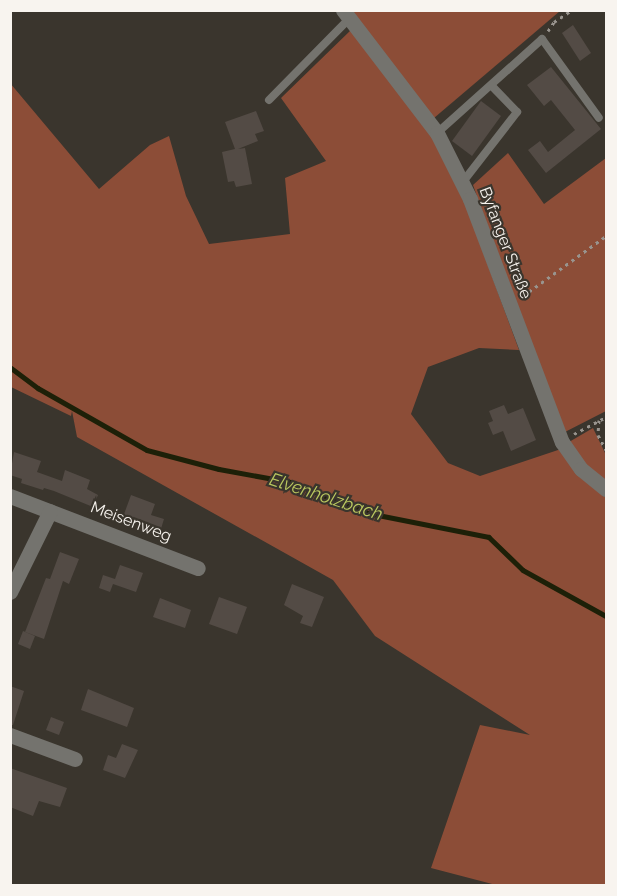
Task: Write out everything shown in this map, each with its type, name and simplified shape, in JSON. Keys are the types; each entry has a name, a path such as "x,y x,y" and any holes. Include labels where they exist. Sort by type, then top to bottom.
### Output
{"street":[{"name":"Byfanger Straße","path":"346,14 437,133 462,183 562,442 581,469 606,489"},
{"name":"Meisenweg","path":"10,496 198,567"},
{"path":"10,592 50,511"},
{"path":"10,735 75,759"}],"lane":[{"name":"Byfanger Straße","path":"269,100 346,14"},
{"path":"437,133 542,39 599,118"},
{"path":"462,183 517,112 492,86"}],"path":[{"path":"542,39 555,22 572,10"},
{"path":"510,305 606,236"},
{"path":"562,442 606,417"},
{"path":"599,420 598,435 606,450"}],"shaded area":[{"path":"347,11 560,11 434,118"},
{"path":"352,29 427,127 456,178 519,350 479,348 428,367 411,414 448,463 480,476 561,449 580,477 606,498 606,885 496,885 431,868 480,725 530,735 375,636 333,580 77,437 72,411 71,416 11,387 10,83 99,189 150,145 169,136 186,196 209,244 290,234 285,178 326,161 281,98"},
{"path":"508,153 544,204 606,158 606,411 563,433 473,185"},
{"path":"593,428 606,455 606,481 583,462 569,442"}],"building":[{"path":"573,25 591,53 580,61 562,33"},
{"path":"551,67 601,129 546,173 528,150 540,141 548,152 575,130 551,100 544,106 527,85"},
{"path":"481,101 501,116 472,156 452,141"},
{"path":"256,111 264,131 255,134 258,141 238,149 245,148 252,184 236,187 234,181 228,182 222,152 235,149 225,122"},
{"path":"504,405 508,414 523,408 536,440 511,451 503,431 493,435 488,423 493,421 489,411"},
{"path":"14,452 41,461 37,472 62,481 65,470 90,480 87,489 98,495 93,507 54,491 21,483 22,479 10,475"},
{"path":"131,495 155,504 151,515 164,519 160,532 123,517"},
{"path":"60,552 79,559 69,584 63,581 44,639 25,632 46,578 50,579"},
{"path":"120,565 143,573 136,592 113,584 110,592 99,588 103,575 115,579"},
{"path":"292,584 324,597 312,627 300,623 303,616 284,605"},
{"path":"219,597 247,607 237,634 209,624"},
{"path":"160,598 191,610 185,628 153,617"},
{"path":"23,631 35,636 30,649 18,644"},
{"path":"10,686 24,691 13,725 10,725"},
{"path":"88,689 134,708 127,727 81,710"},
{"path":"51,717 64,722 59,735 46,730"},
{"path":"122,744 138,750 125,778 103,770 108,755 116,758"},
{"path":"10,768 67,788 60,807 39,801 33,816 10,807"}],"waterway":[{"name":"Elvenholzbach","path":"10,367 38,388 147,450 219,469 290,482 368,513 489,537 523,570 606,616"}]}
